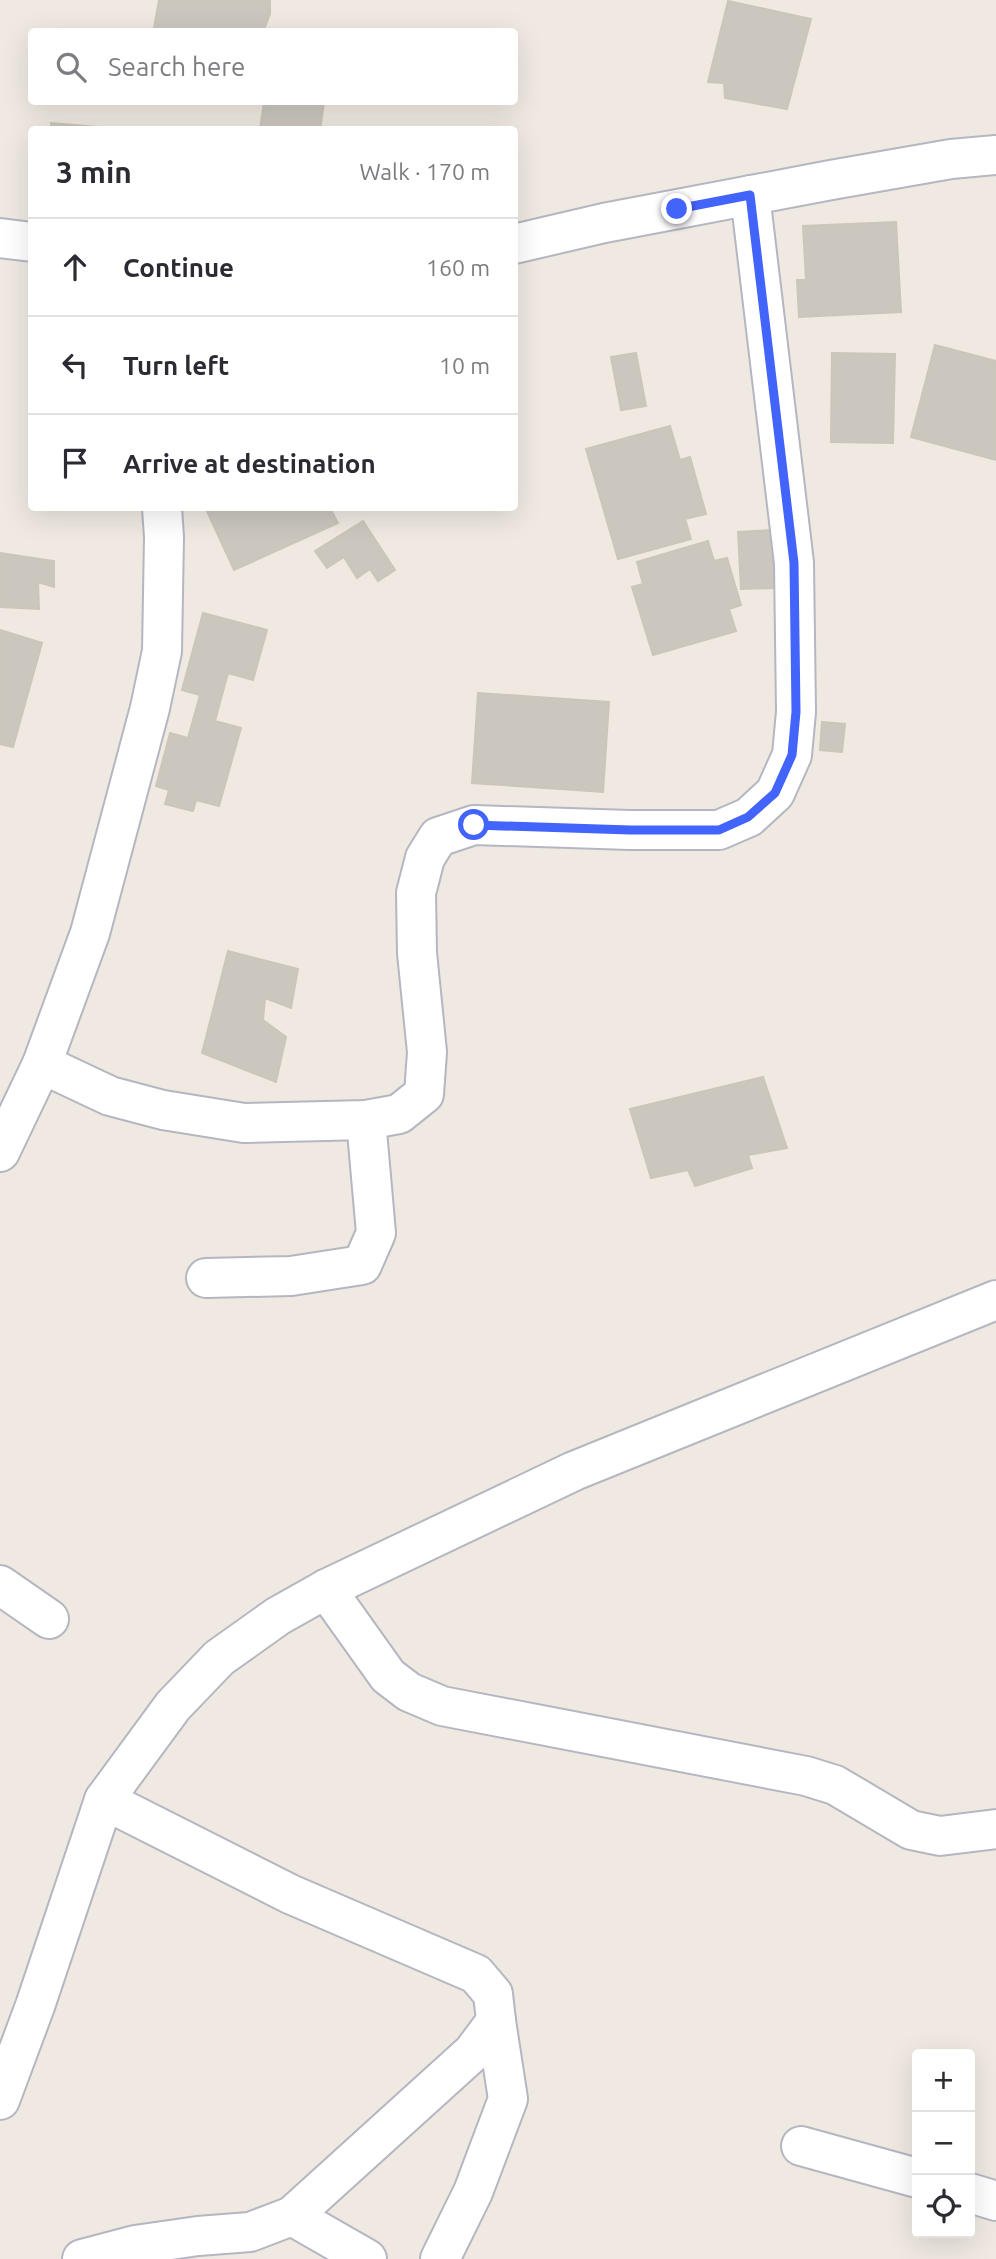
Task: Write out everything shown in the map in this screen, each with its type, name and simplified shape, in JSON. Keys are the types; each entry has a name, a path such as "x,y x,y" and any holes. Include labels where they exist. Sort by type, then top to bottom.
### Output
{"street":[{"path":"518,243 604,223 750,195 951,159 996,155"},
{"path":"43,1064 110,1096 163,1110 244,1123 366,1120 399,1114 424,1094 427,1052 417,953 416,893 425,859 439,837 474,825 719,830 748,817 775,793 792,755 796,712 794,563 750,195"},
{"path":"0,238 28,242"},
{"path":"0,1152 43,1064 90,933 152,697 162,652 162,511"},
{"path":"206,1279 291,1276 362,1265 376,1233 366,1120"},
{"path":"0,2099 35,2006 104,1800 173,1706 219,1658 278,1616 326,1589 574,1471 996,1300"},
{"path":"0,1584 49,1619"},
{"path":"326,1589 388,1676 409,1692 442,1706 806,1776 835,1785 911,1829 940,1836 996,1829"},
{"path":"104,1800 290,1894 476,1974 494,1994 508,2099 473,2192 440,2259"},
{"path":"82,2259 135,2245 250,2232 292,2216 473,2052 496,2021"},
{"path":"801,2146 912,2177"},
{"path":"975,2194 996,2200"},
{"path":"292,2216 367,2259"}],"building":[{"path":"159,0 270,0 270,14 265,28 154,28"},
{"path":"728,1 811,19 787,109 725,98 724,83 708,82"},
{"path":"264,105 324,105 321,126 260,126"},
{"path":"51,123 86,126 51,126"},
{"path":"896,222 901,312 799,317 797,280 806,280 803,226"},
{"path":"935,345 996,361 996,460 911,437"},
{"path":"636,353 646,406 621,410 611,357"},
{"path":"832,353 895,354 893,443 831,442"},
{"path":"670,426 680,460 690,457 706,514 685,519 691,539 618,559 586,449"},
{"path":"207,511 332,511 338,523 234,570"},
{"path":"363,521 395,570 378,581 370,569 357,578 344,557 327,568 315,551"},
{"path":"772,530 775,588 741,589 738,532"},
{"path":"708,541 714,561 727,558 741,605 729,609 736,631 653,655 632,587 643,584 637,562"},
{"path":"0,553 54,561 54,587 38,582 39,609 0,607"},
{"path":"203,613 267,630 253,680 228,673 215,721 241,728 219,806 196,800 193,811 165,804 169,790 156,786 170,733 188,738 200,695 182,690"},
{"path":"0,630 42,643 13,747 0,744"},
{"path":"478,693 609,702 603,792 472,783"},
{"path":"822,722 845,724 842,752 820,750"},
{"path":"228,951 298,969 291,1008 265,998 263,1020 286,1037 276,1082 202,1053"},
{"path":"763,1077 787,1148 748,1155 752,1168 695,1186 688,1170 651,1178 630,1109"}],"route":[{"path":"474,825 719,830 748,817 775,793 792,755 796,712 794,563 750,195 677,209"}]}
